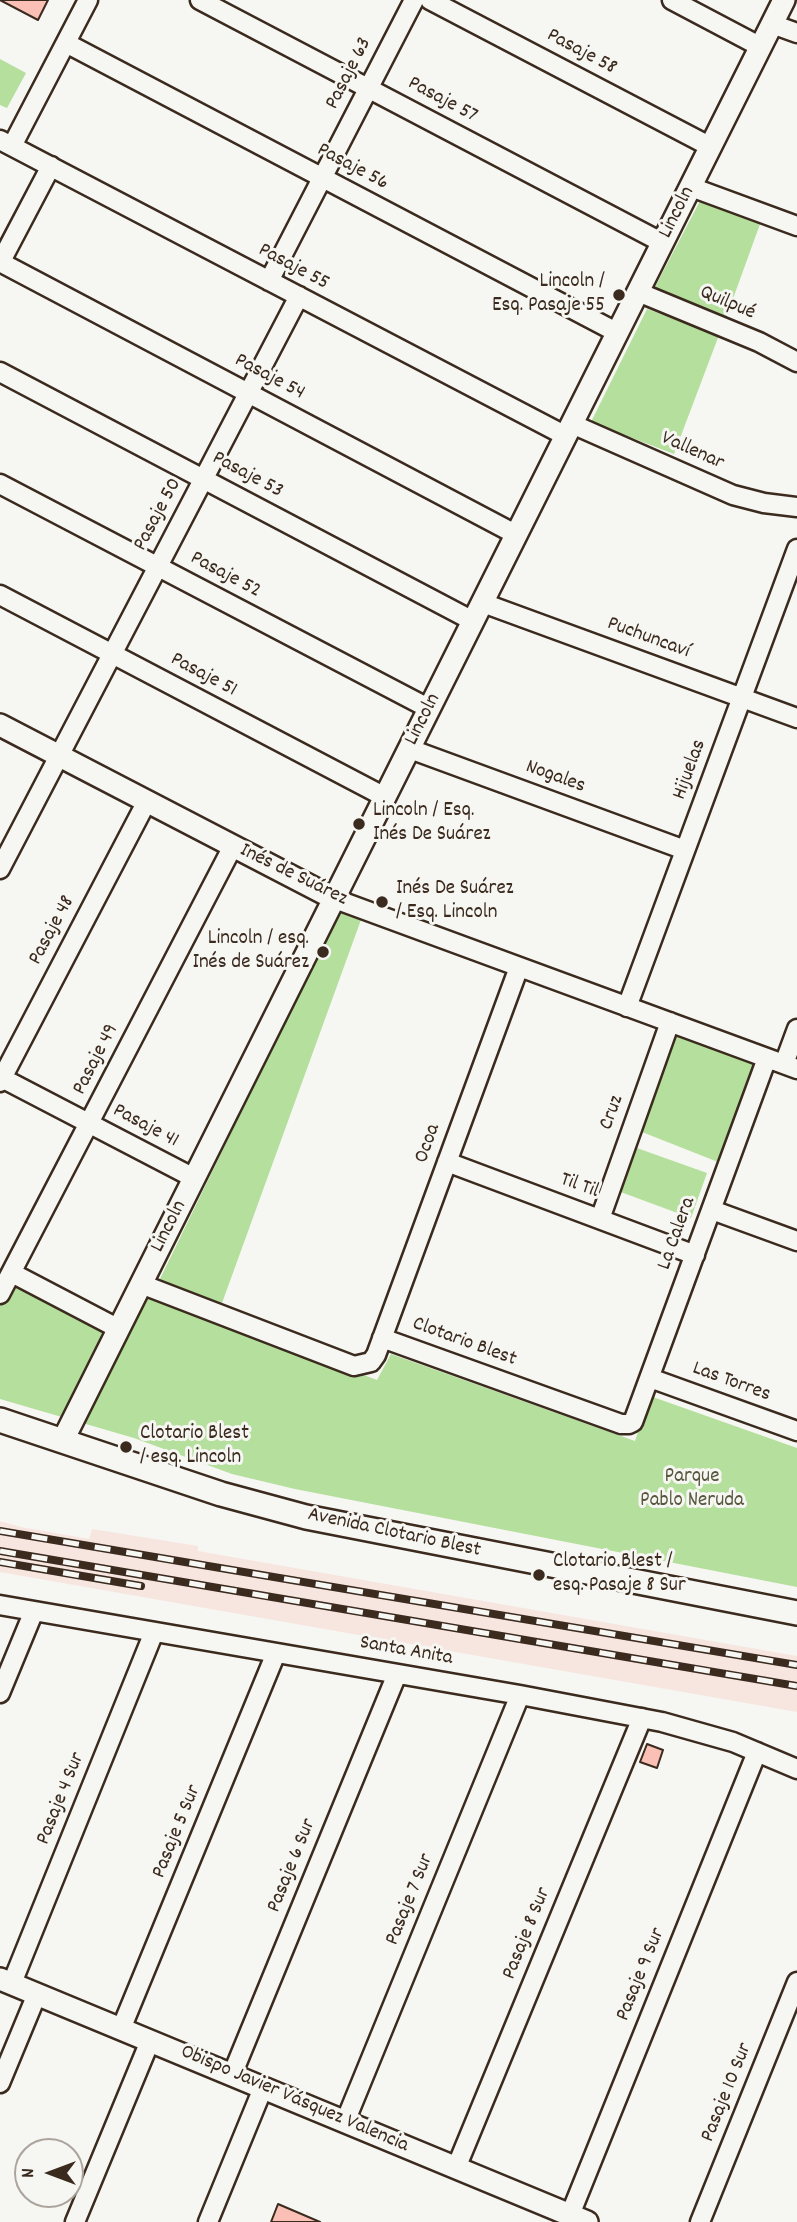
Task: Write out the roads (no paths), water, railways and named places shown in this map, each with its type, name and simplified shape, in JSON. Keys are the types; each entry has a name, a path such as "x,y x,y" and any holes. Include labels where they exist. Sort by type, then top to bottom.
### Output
{"main road":[{"name":"Avenida Clotario Blest","path":"0,1420 221,1493 306,1517 797,1613"}],"street":[{"path":"6,143 66,43 88,0"},
{"name":"Pasaje 57","path":"201,0 663,243"},
{"name":"Pasaje 63","path":"269,281 414,0"},
{"name":"Pasaje 58","path":"430,0 711,147"},
{"path":"672,0 761,47"},
{"name":"Lincoln","path":"64,1440 784,0"},
{"path":"772,24 797,33"},
{"name":"Pasaje 56","path":"66,43 618,333"},
{"name":"Pasaje 55","path":"6,143 269,281 569,430"},
{"path":"0,262 51,166"},
{"path":"691,187 797,226"},
{"name":"Pasaje 54","path":"0,262 517,535"},
{"name":"Quilpué","path":"638,292 759,342 797,362"},
{"name":"Pasaje 50","path":"0,869 299,296"},
{"name":"Pasaje 53","path":"0,372 204,479 478,612"},
{"name":"Vallenar","path":"569,430 733,495 764,503 797,507"},
{"name":"Pasaje 52","path":"0,484 430,709"},
{"name":"Hijuelas","path":"627,1007 797,549"},
{"name":"Pasaje 51","path":"0,596 386,797"},
{"name":"Puchuncaví","path":"478,612 797,718"},
{"name":"Inés de Suárez","path":"0,725 335,899 783,1064"},
{"name":"Nogales","path":"410,749 685,850"},
{"name":"Pasaje 48","path":"1,1079 147,801"},
{"name":"Pasaje 49","path":"0,1294 233,846"},
{"name":"Ocoa","path":"383,1338 519,967"},
{"name":"Cruz","path":"600,1219 670,1022"},
{"name":"La Calera","path":"629,1424 635,1418 712,1210 783,1064 797,1029"},
{"name":"Pasaje 41","path":"1,1079 194,1178"},
{"name":"Til Til","path":"447,1162 695,1255"},
{"path":"712,1210 797,1241"},
{"path":"12,1273 119,1329"},
{"name":"Clotario Blest","path":"141,1284 354,1366 371,1362 383,1338 621,1424 629,1424"},
{"name":"Las Torres","path":"650,1378 797,1432"},
{"name":"Santa Anita","path":"0,1605 642,1718 708,1733 797,1769"},
{"path":"0,1693 34,1611"},
{"name":"Pasaje 4 Sur","path":"6,1981 154,1632"},
{"name":"Pasaje 5 Sur","path":"121,2029 276,1653"},
{"name":"Pasaje 6 Sur","path":"232,2075 397,1674"},
{"name":"Pasaje 7 Sur","path":"345,2122 520,1695"},
{"name":"Pasaje 8 Sur","path":"456,2168 642,1718"},
{"name":"Pasaje 9 Sur","path":"578,2218 757,1752"},
{"name":"Obispo Javier Vásquez Valencia","path":"6,1981 578,2218"},
{"name":"Pasaje 10 Sur","path":"700,2222 797,1982"},
{"path":"0,2083 37,1994"},
{"path":"75,2222 150,2040"},
{"path":"208,2222 263,2088"}],"railway":[{"path":"0,1531 797,1665"},
{"path":"0,1551 797,1686"},
{"path":"0,1562 141,1586"}],"place":[{"name":"Lincoln / Esq. Pasaje 55","path":"619,295"},
{"name":"Lincoln / Esq. Inés De Suárez","path":"359,824"},
{"name":"Inés De Suárez / Esq. Lincoln","path":"382,902"},
{"name":"Lincoln / esq. Inés de Suárez","path":"323,952"},
{"name":"Clotario Blest / esq. Lincoln","path":"126,1447"},
{"name":"Clotario Blest / esq. Pasaje 8 Sur","path":"539,1575"}],"park label":[{"name":"Parque Pablo Neruda","path":"692,1490"}]}
